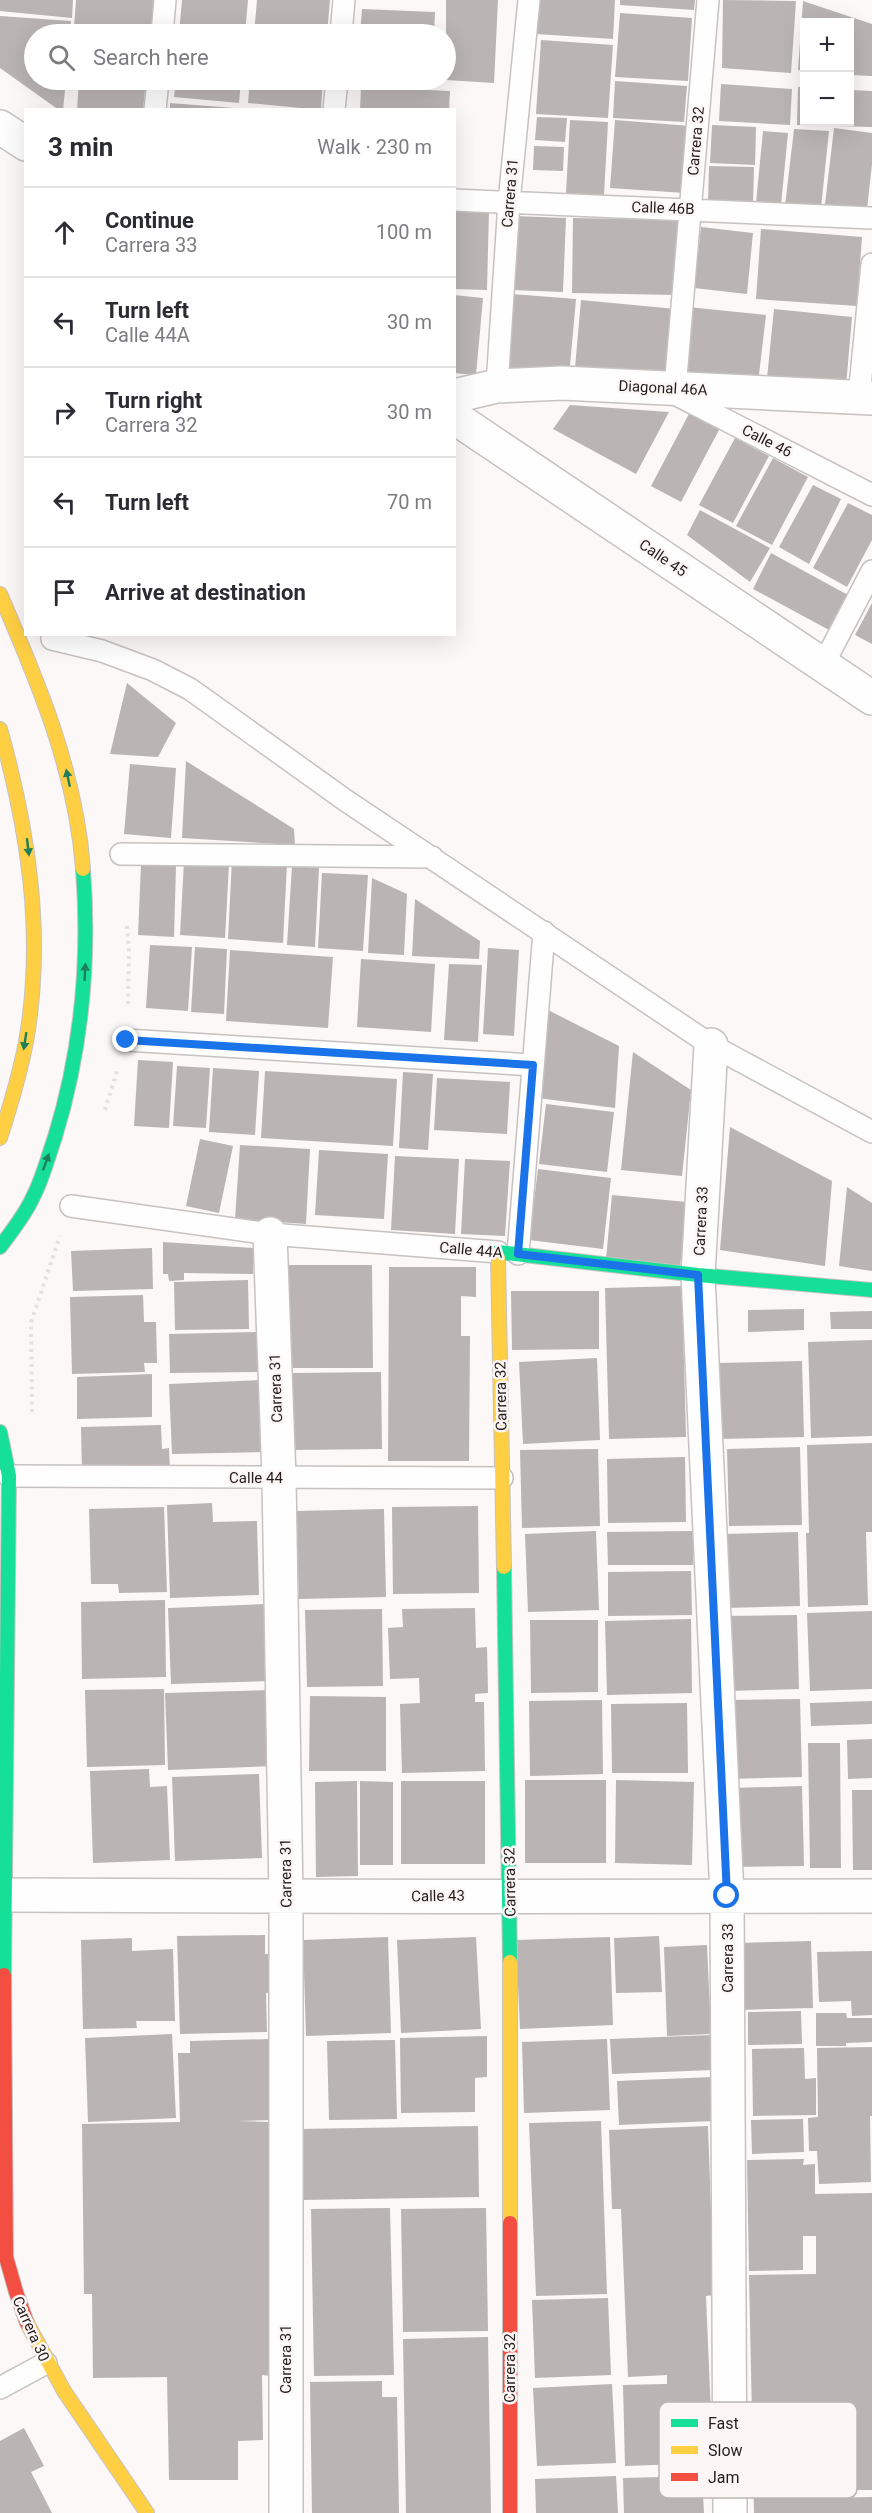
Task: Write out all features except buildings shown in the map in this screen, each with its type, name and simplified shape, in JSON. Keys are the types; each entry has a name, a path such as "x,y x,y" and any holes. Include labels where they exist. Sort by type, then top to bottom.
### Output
{"street":[{"path":"0,128 24,143"},
{"name":"Diagonal 46A","path":"456,396 497,386 562,383 866,398"},
{"name":"Calle 45","path":"456,418 872,698"},
{"path":"0,594 48,708 65,765 78,822 84,882 86,940 83,1005 73,1069 57,1131 34,1195 0,1247"},
{"path":"0,729 15,778 26,831 33,885 35,940 32,1000 23,1058 0,1138"},
{"name":"Carrera 33","path":"711,1045 698,1275 727,1896 729,2402"},
{"name":"Carrera 31","path":"270,1234 279,1478 286,1898 286,2513"},
{"name":"Calle 44A","path":"508,1253 698,1275 872,1290"},
{"name":"Carrera 32","path":"508,1253 502,1478 510,1895 510,2513"},
{"name":"Carrera 30","path":"0,1432 9,1476 4,1895 6,2257 12,2286 46,2364 147,2513"},
{"name":"Calle 43","path":"4,1895 286,1898 510,1895 872,1896"},
{"name":"Carrera 33","path":"730,2498 730,2513"}],"lane":[{"path":"163,24 165,0"},
{"path":"342,24 344,0"},
{"name":"Carrera 31","path":"497,386 508,202 530,0"},
{"name":"Carrera 32","path":"669,388 690,209 708,0"},
{"path":"155,108 157,90"},
{"path":"334,108 336,90"},
{"name":"Calle 46B","path":"456,200 872,218"},
{"path":"866,398 872,264"},
{"name":"Calle 46","path":"669,388 872,495"},
{"path":"823,665 872,571"},
{"path":"52,639 102,651 153,670 190,689 345,800 711,1045 872,1132"},
{"path":"121,854 433,857"},
{"name":"Carrera 32","path":"508,1253 533,1065 544,932"},
{"path":"126,1040 533,1065"},
{"name":"Calle 44A","path":"71,1206 270,1234 508,1253"},
{"name":"Calle 44","path":"9,1476 502,1478"},
{"path":"0,2388 46,2364"}],"traffic: fast":[{"path":"0,1247 18,1223 40,1182 55,1137 72,1071 78,1038 84,971 83,869"},
{"path":"498,1258 498,1252 698,1275 872,1290"},
{"path":"0,1432 9,1476 4,1975"},
{"path":"504,1567 510,1962"}],"traffic: slow":[{"path":"0,594 41,694 64,762 79,833 83,869"},
{"path":"0,729 25,843 30,881 34,958 32,997 25,1049 0,1138"},
{"path":"498,1258 504,1567"},
{"path":"510,1962 510,2223"},
{"path":"27,2323 64,2391 147,2513"}],"traffic: jam":[{"path":"4,1975 6,2257 27,2323"},
{"path":"510,2223 510,2513"}],"route":[{"path":"126,1040 533,1065 518,1254 698,1275 727,1896"}]}
